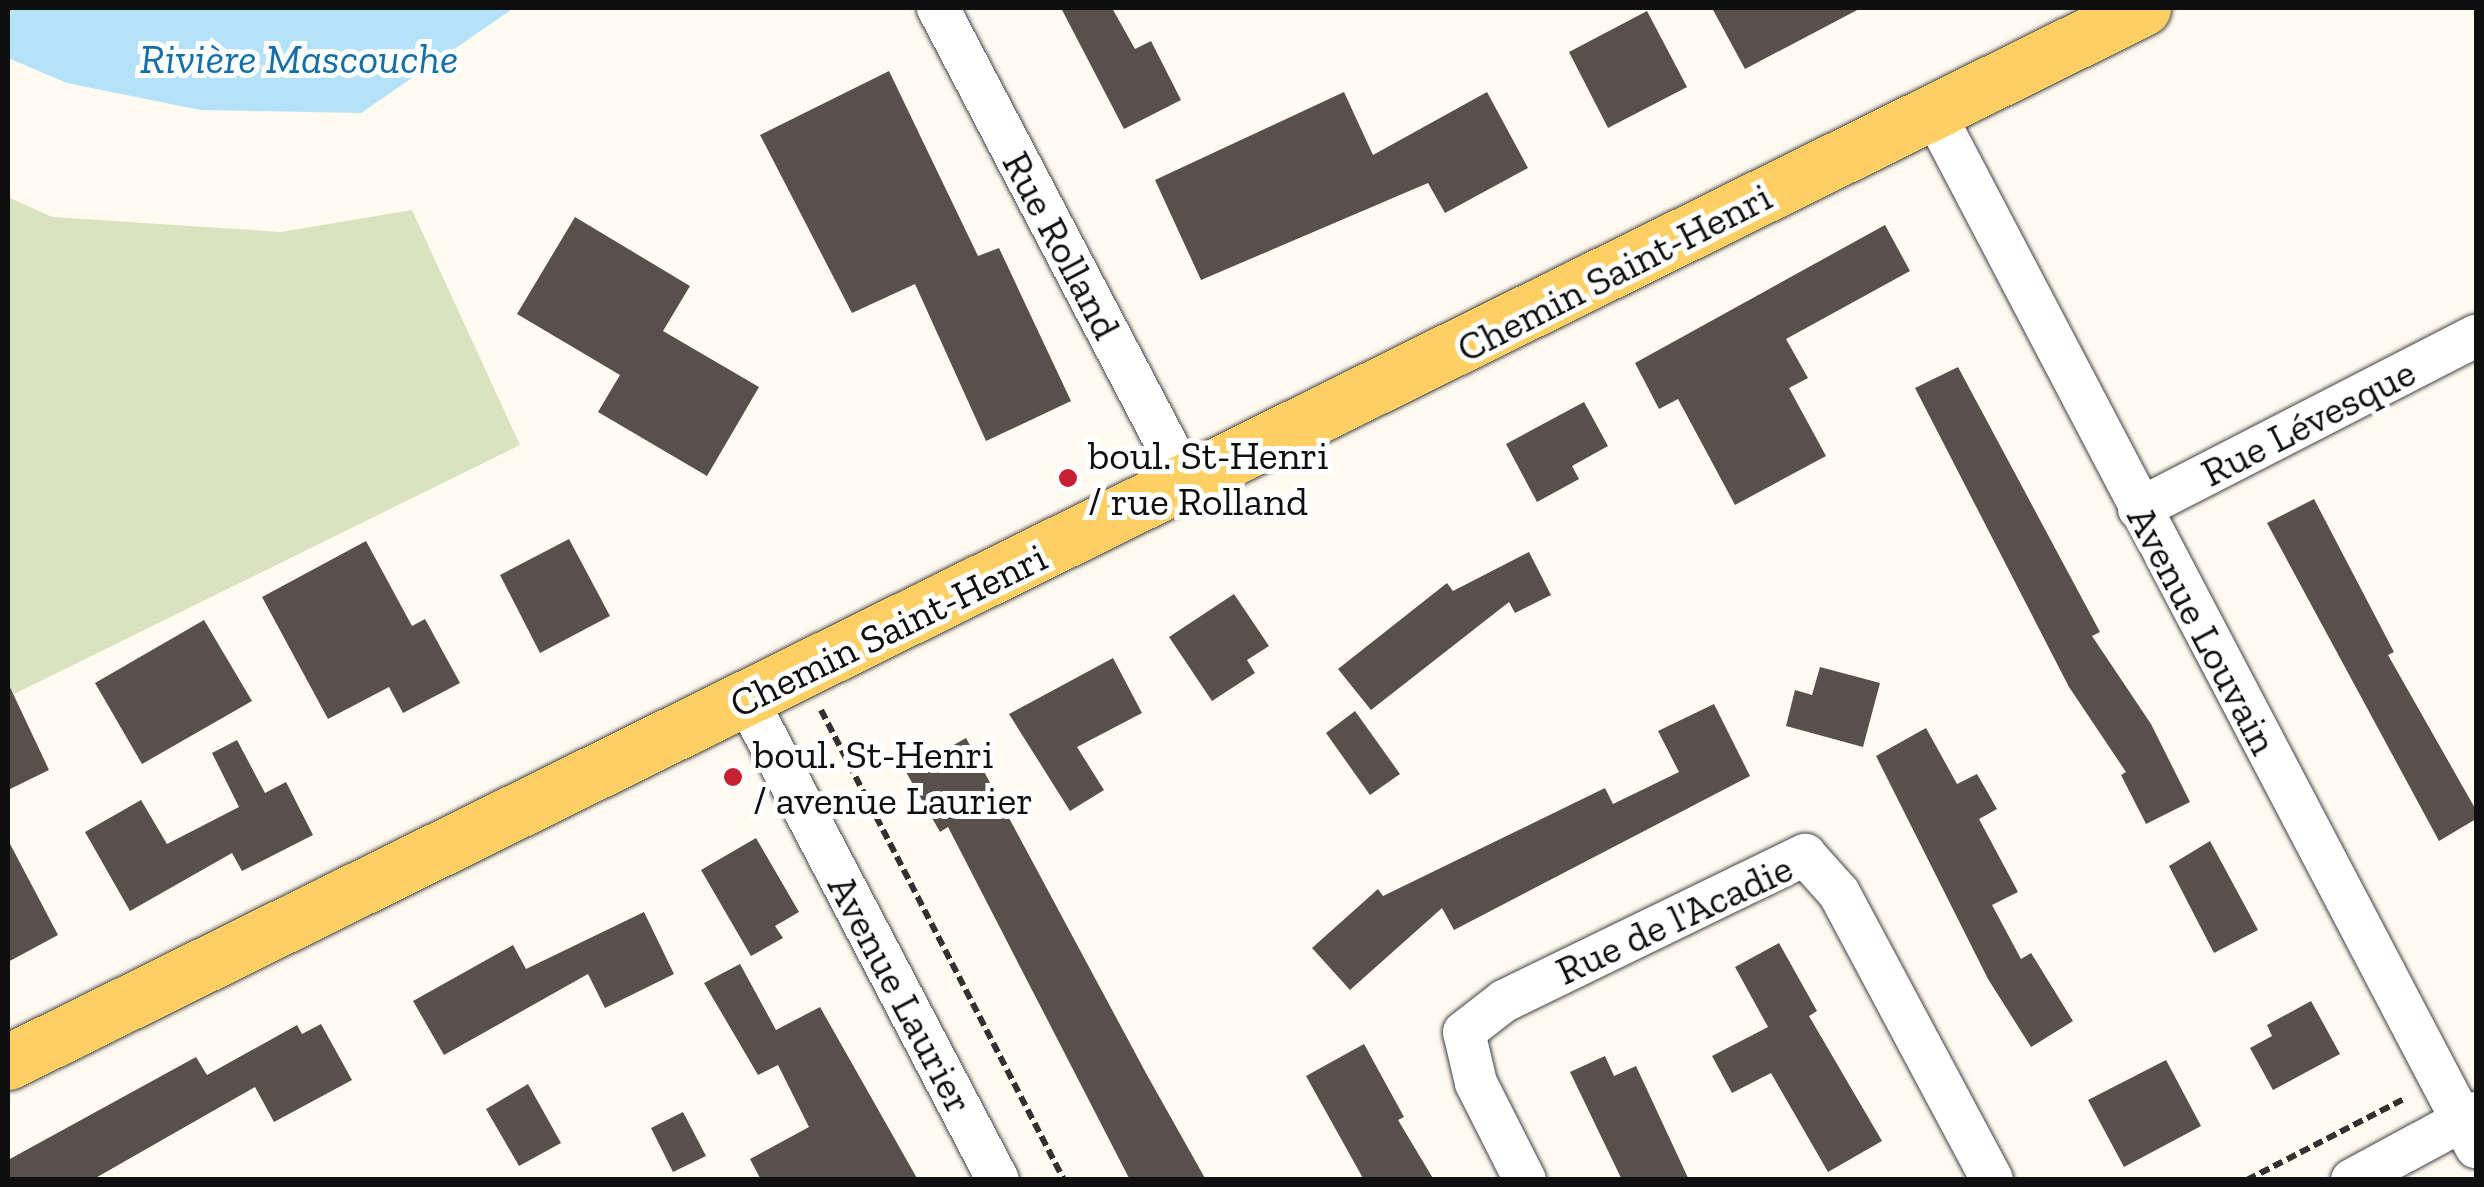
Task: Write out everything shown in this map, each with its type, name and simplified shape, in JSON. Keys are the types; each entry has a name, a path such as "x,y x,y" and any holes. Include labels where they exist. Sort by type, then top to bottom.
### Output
{"main road":[{"name":"Chemin Saint-Henri","path":"8,1062 748,702 2143,8"}],"street":[{"name":"Rue Rolland","path":"938,8 1187,483"},
{"name":"Avenue Louvain","path":"1933,112 2139,509 2472,1127"},
{"name":"Rue Lévesque","path":"2139,509 2476,336"},
{"name":"Avenue Laurier","path":"748,702 998,1180"},
{"name":"Rue de l'Acadie","path":"1525,1180 1476,1082 1464,1032 1504,1001 1805,854 1839,893 1992,1180"},
{"path":"2352,1180 2472,1127"}],"path":[{"path":"817,701 1064,1180"},
{"path":"2247,1180 2403,1100"}],"green space":[{"path":"8,197 52,217 281,232 412,210 520,445 8,697"}],"water":[{"name":"Rivière Mascouche","path":"8,8 514,8 361,113 200,110 67,83 8,58"}],"building":[{"path":"1061,8 1112,8 1135,49 1151,41 1181,100 1124,129"},
{"path":"1712,8 1861,8 1745,69"},
{"path":"1647,11 1687,87 1608,128 1569,52"},
{"path":"889,71 978,256 999,248 1071,401 986,441 915,284 852,313 760,135"},
{"path":"1344,92 1373,155 1487,92 1528,168 1445,213 1428,183 1201,280 1155,180"},
{"path":"575,217 690,286 663,331 759,387 707,476 598,412 620,375 517,314"},
{"path":"1885,225 1910,271 1786,339 1808,378 1789,388 1826,456 1735,505 1678,399 1659,409 1635,363"},
{"path":"1958,367 2100,632 2092,636 2151,724 2190,802 2146,824 2121,775 2126,772 2069,687 1915,388"},
{"path":"1584,402 1608,446 1572,466 1579,479 1537,502 1506,444"},
{"path":"2314,499 2394,652 2388,655 2476,810 2476,819 2439,841 2267,523"},
{"path":"569,539 610,616 540,653 500,575"},
{"path":"366,541 412,626 425,619 460,683 403,713 389,687 328,719 262,597"},
{"path":"1529,552 1551,595 1515,613 1509,602 1371,710 1338,669 1447,583 1453,591"},
{"path":"1234,594 1269,646 1247,660 1255,673 1212,701 1169,637"},
{"path":"204,620 252,701 142,764 95,683"},
{"path":"1113,658 1142,713 1077,747 1104,790 1070,811 1009,714"},
{"path":"1820,667 1880,683 1863,747 1786,726 1795,690 1812,695"},
{"path":"8,683 49,770 8,790"},
{"path":"1714,704 1750,776 1454,930 1442,908 1350,990 1312,948 1378,889 1383,896 1605,788 1613,804 1679,772 1658,731"},
{"path":"1355,711 1400,774 1370,795 1326,733"},
{"path":"1926,728 1957,784 1977,774 1997,809 1979,819 2018,892 1992,905 2021,959 2031,953 2073,1021 2031,1047 1988,979 1876,756"},
{"path":"966,738 1206,1180 1130,1180 948,827 940,832 906,772"},
{"path":"237,740 265,793 286,782 313,835 242,871 232,853 130,911 85,832 141,800 167,844 239,807 212,753"},
{"path":"756,838 799,912 775,926 783,938 751,956 701,870"},
{"path":"8,840 58,935 8,962"},
{"path":"2210,841 2258,930 2214,953 2169,866"},
{"path":"644,912 674,974 605,1008 588,974 444,1055 413,1001 513,945 526,969"},
{"path":"1779,943 1817,1011 1809,1016 1882,1141 1828,1172 1771,1073 1732,1093 1712,1056 1768,1027 1735,967"},
{"path":"740,964 776,1030 820,1007 918,1180 761,1180 750,1159 809,1127 778,1065 758,1075 704,983"},
{"path":"2311,1001 2340,1054 2273,1090 2250,1048 2272,1036 2267,1025"},
{"path":"321,1024 352,1080 274,1122 255,1087 92,1180 8,1180 8,1160 196,1057 207,1075 297,1025 302,1034"},
{"path":"1364,1044 1404,1117 1398,1120 1434,1180 1364,1180 1306,1076"},
{"path":"1605,1056 1614,1076 1636,1066 1689,1180 1622,1180 1570,1072"},
{"path":"2166,1060 2201,1126 2124,1167 2088,1100"},
{"path":"528,1084 561,1143 519,1166 486,1109"},
{"path":"683,1112 706,1156 673,1172 651,1128"}],"place":[{"name":"boul. St-Henri / rue Rolland","path":"1068,478"},
{"name":"boul. St-Henri / avenue Laurier","path":"733,777"}]}
